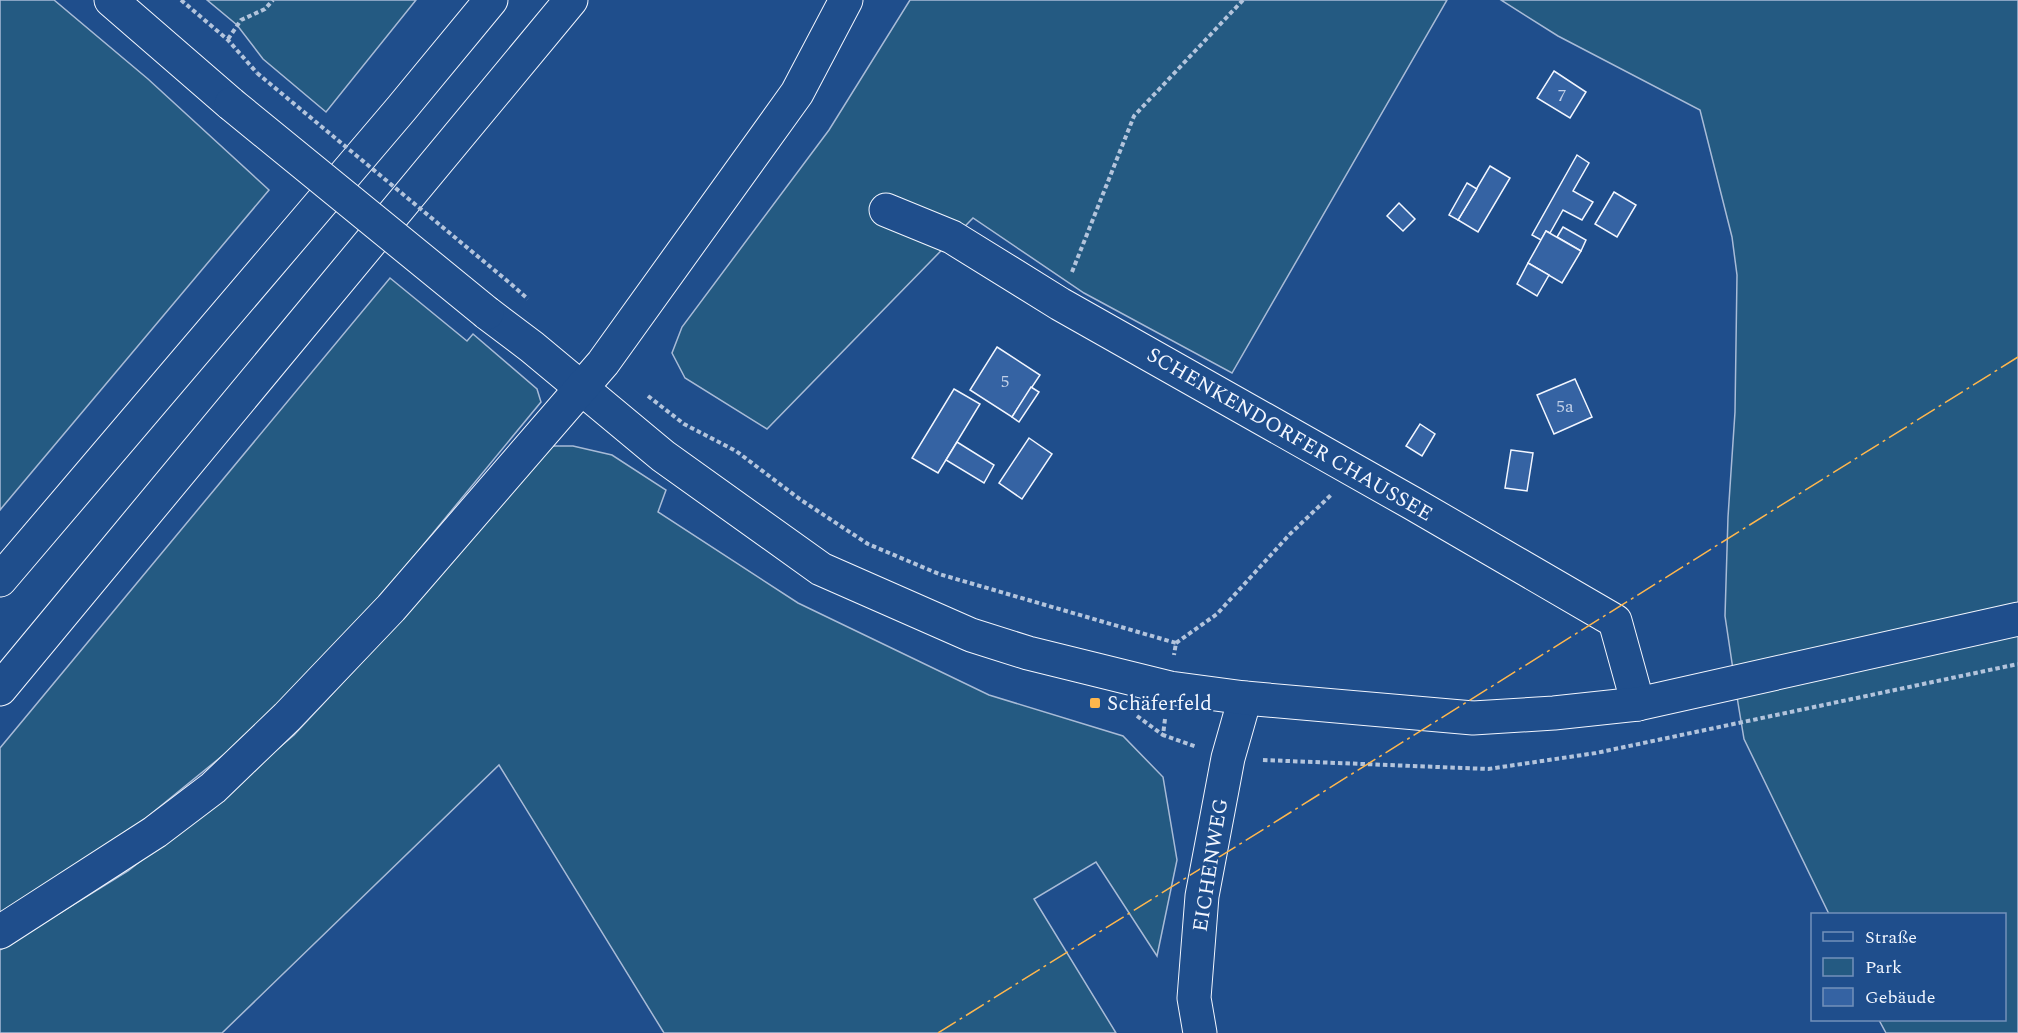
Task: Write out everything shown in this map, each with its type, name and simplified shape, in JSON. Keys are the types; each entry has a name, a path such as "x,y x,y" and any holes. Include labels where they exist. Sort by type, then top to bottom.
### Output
{"main road":[{"path":"111,0 231,104 663,456 821,569 970,635 1048,658 1170,688 1245,698 1473,718 1554,713 1638,704 2018,619"},
{"path":"0,580 491,0"},
{"path":"0,688 571,0"},
{"path":"0,932 155,832 213,788 362,640 603,363 797,93 846,0"},
{"name":"SCHENKENDORFER CHAUSSEE","path":"886,210 952,237 1060,304 1615,621 1638,704"},
{"name":"EICHENWEG","path":"1200,1033 1194,998 1202,896 1228,758 1245,698"}],"path":[{"path":"182,0 228,39 257,73 536,305"},
{"path":"228,39 241,20 265,9 273,0"},
{"path":"1060,304 1134,116 1243,0"},
{"path":"603,363 684,424 736,451 801,500 868,544 939,574 1176,643"},
{"path":"1356,471 1290,534 1217,614 1176,643 1163,735 1228,758 1488,770 1596,753 2018,664"},
{"path":"1131,639 1133,631"}],"green space":[{"path":"0,0 54,0 148,79 269,190 0,510"},
{"path":"207,0 416,0 326,112 263,59 237,25"},
{"path":"910,0 1447,0 1232,373 1084,293 973,218 767,429 685,378 672,353 682,327 829,130"},
{"path":"1501,0 2018,0 2018,1033 1886,1033 1880,1021 2006,1021 2006,913 1829,913 1744,739 1725,616 1728,517 1735,412 1737,275 1732,237 1700,110 1558,36"},
{"path":"390,278 467,341 473,334 537,389 541,402 391,584 323,659 243,739 130,831 0,916 0,748"},
{"path":"550,446 573,446 612,455 666,490 658,512 798,603 989,695 1123,736 1163,777 1177,860 1157,956 1096,862 1034,899 1116,1033 664,1033 499,765 222,1033 0,1033 0,950 128,871 208,808 294,735 363,661"}],"building":[{"path":"1554,71 1586,92 1570,118 1537,98"},
{"path":"1577,155 1589,163 1573,191 1593,202 1582,220 1563,210 1550,233 1546,231 1541,240 1532,235"},
{"path":"1490,166 1510,178 1478,232 1458,220"},
{"path":"1467,183 1477,189 1458,220 1449,215"},
{"path":"1614,192 1636,205 1617,237 1595,224"},
{"path":"1399,203 1415,219 1403,231 1387,216"},
{"path":"1563,227 1586,240 1581,251 1557,237"},
{"path":"1546,231 1581,251 1562,283 1528,263"},
{"path":"1528,263 1549,275 1537,296 1517,284"},
{"path":"997,347 1040,375 1012,417 970,390"},
{"path":"1575,379 1592,417 1554,434 1537,395"},
{"path":"1031,387 1039,392 1019,422 1012,417"},
{"path":"954,389 980,404 938,473 912,458"},
{"path":"1420,424 1435,434 1422,456 1406,446"},
{"path":"1029,438 1052,454 1022,499 999,483"},
{"path":"957,442 994,465 984,483 946,460"},
{"path":"1511,450 1533,453 1527,491 1505,488"}],"power":[{"path":"938,1033 2018,357"}],"place":[{"name":"Schäferfeld","path":"1095,703"}]}
